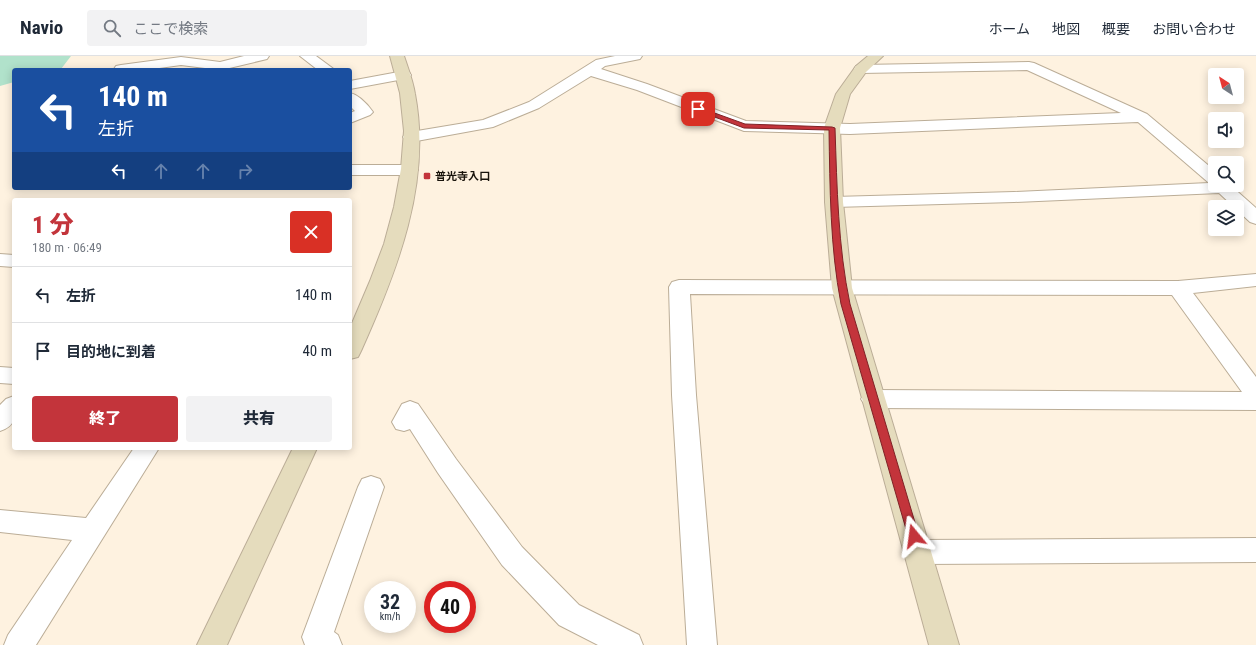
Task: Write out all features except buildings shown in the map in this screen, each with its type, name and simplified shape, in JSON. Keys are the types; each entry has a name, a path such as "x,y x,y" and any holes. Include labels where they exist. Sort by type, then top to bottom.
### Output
{"street":[{"path":"130,68 181,62 220,66 262,56"},
{"path":"307,56 325,68"},
{"path":"352,347 367,316 399,229 408,182 411,114 404,75 397,56"},
{"path":"411,137 487,124 534,105 601,63 635,56"},
{"path":"876,56 861,69 843,94 832,128 834,202 842,288 944,645"},
{"path":"861,69 1029,66 1142,117 1208,174"},
{"path":"588,70 642,87 744,126 850,129 1142,117"},
{"path":"352,85 404,75"},
{"path":"352,99 365,112 352,117"},
{"path":"352,170 409,170"},
{"path":"834,202 1014,197 1208,185"},
{"path":"1228,192 1256,218"},
{"path":"0,260 12,260"},
{"path":"702,645 684,395 679,287 1178,288 1256,280"},
{"path":"1178,288 1256,394"},
{"path":"0,375 12,376"},
{"path":"873,399 1256,401"},
{"path":"0,422 12,407"},
{"path":"404,422 410,410 447,466 512,556 570,615 628,645"},
{"path":"19,645 146,450"},
{"path":"212,645 303,450"},
{"path":"327,645 317,637 371,487"},
{"path":"0,521 94,531"},
{"path":"918,552 1256,550"}],"green space":[{"path":"0,56 71,56 62,68 12,68 12,83 0,86"}],"place":[{"name":"普光寺入口","path":"427,176"}],"route":[{"path":"698,109 744,126 832,128 834,202 842,288 914,536"}]}
